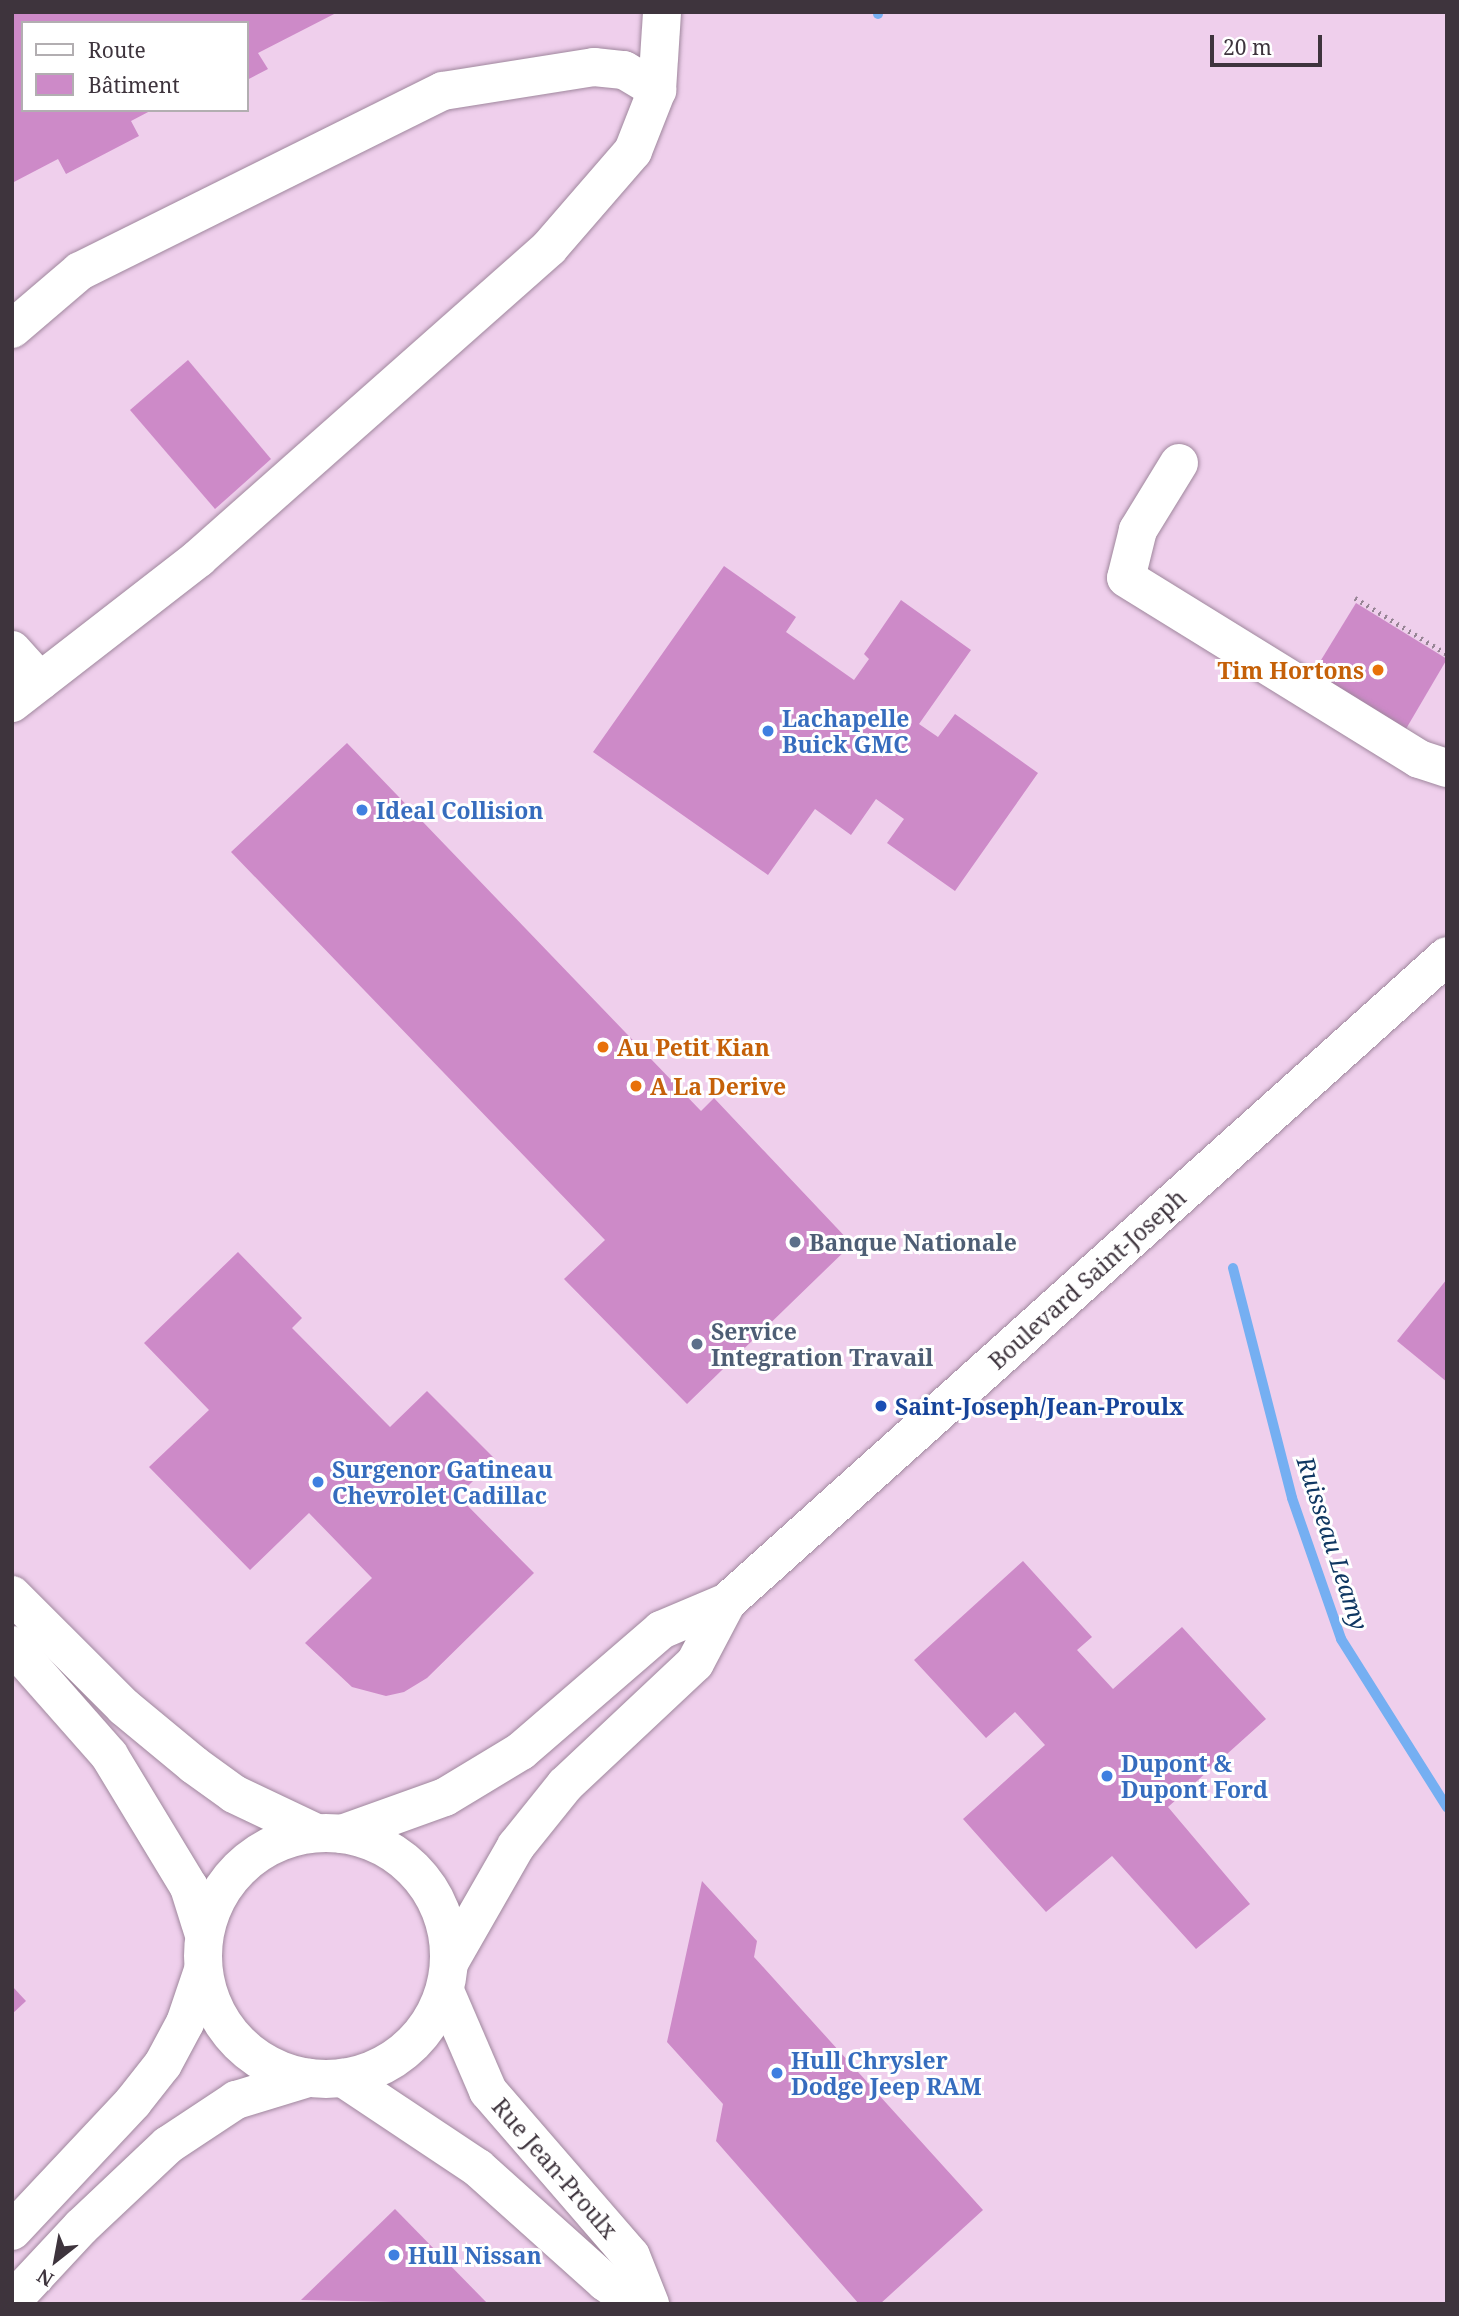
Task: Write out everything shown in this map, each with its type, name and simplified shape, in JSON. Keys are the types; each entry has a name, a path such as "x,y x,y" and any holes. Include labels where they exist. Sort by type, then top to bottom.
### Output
{"main road":[{"path":"12,650 26,692 199,558 549,248 633,151 657,90 662,12"},
{"path":"12,329 80,271 443,91 594,67 624,70 657,90"},
{"path":"1179,463 1138,530 1126,578 1419,759 1447,768"},
{"name":"Boulevard Saint-Joseph","path":"329,1833 445,1797 521,1751 661,1630 727,1602 1447,956"},
{"path":"12,1595 124,1707 234,1794 329,1833 377,1844 408,1864 424,1883 446,1926 447,1977 434,2017 403,2052 370,2072 325,2078 236,2100 169,2146 81,2227 12,2301"},
{"name":"Boulevard Saint-Joseph","path":"447,1977 516,1846 565,1785 695,1663 727,1602"},
{"path":"12,1645 109,1755 188,1887 215,2009 237,2042 270,2066 325,2078"},
{"path":"12,2231 133,2102 163,2064 185,2023 219,1896 253,1856 281,1841 329,1833"},
{"name":"Rue Jean-Proulx","path":"447,1977 488,2091 631,2256 650,2304"},
{"name":"Rue Jean-Proulx","path":"325,2078 478,2168 605,2282 636,2304"}],"path":[{"path":"1355,598 1447,654"}],"shaded area":[{"path":"12,12 1447,12 1447,2304 12,2304"}],"building":[{"path":"12,12 338,12 258,53 268,69 248,79 248,21 21,21 21,112 148,112 131,121 139,136 66,174 58,159 12,183"},
{"path":"188,360 271,459 215,509 130,410"},
{"name":"Lachapelle Buick GMC","path":"724,566 796,617 786,632 854,680 869,659 864,654 901,600 971,650 919,724 938,737 955,714 1038,773 955,891 887,843 904,819 876,799 851,835 815,809 768,875 593,752"},
{"name":"Tim Hortons","path":"1356,603 1447,659 1403,734 1310,678"},
{"path":"347,743 701,1111 714,1098 852,1244 687,1404 564,1279 605,1240 231,852"},
{"name":"Surgenor Gatineau Chevrolet Cadillac","path":"238,1252 302,1318 292,1328 390,1427 427,1391 495,1459 458,1496 534,1573 427,1678 404,1692 386,1696 352,1687 305,1643 372,1578 309,1513 250,1570 149,1467 209,1410 144,1343"},
{"path":"1447,1279 1447,1382 1397,1341"},
{"name":"Dupont & Dupont Ford","path":"1023,1561 1092,1637 1077,1650 1113,1689 1182,1627 1266,1719 1168,1807 1250,1904 1196,1949 1112,1856 1046,1912 963,1819 1045,1745 1015,1712 986,1738 914,1660"},
{"name":"Hull Chrysler Dodge Jeep RAM","path":"702,1881 757,1941 754,1957 983,2210 880,2304 859,2304 716,2141 723,2104 667,2042"},
{"path":"12,1986 26,2001 12,2014"},
{"name":"Hull Nissan","path":"395,2209 488,2304 301,2300"}],"waterway":[{"name":"Ruisseau Leamy","path":"1233,1268 1292,1498 1341,1639 1447,1807"}],"place":[{"name":"Tim Hortons","path":"1378,670"},
{"name":"Lachapelle Buick GMC","path":"768,731"},
{"name":"Ideal Collision","path":"362,810"},
{"name":"Au Petit Kian","path":"603,1047"},
{"name":"A La Derive","path":"636,1086"},
{"name":"Banque Nationale","path":"795,1242"},
{"name":"Service Integration Travail","path":"697,1344"},
{"name":"Saint-Joseph/Jean-Proulx","path":"881,1406"},
{"name":"Surgenor Gatineau Chevrolet Cadillac","path":"318,1482"},
{"name":"Dupont & Dupont Ford","path":"1107,1776"},
{"name":"Hull Chrysler Dodge Jeep RAM","path":"777,2073"},
{"name":"Hull Nissan","path":"394,2255"}]}
